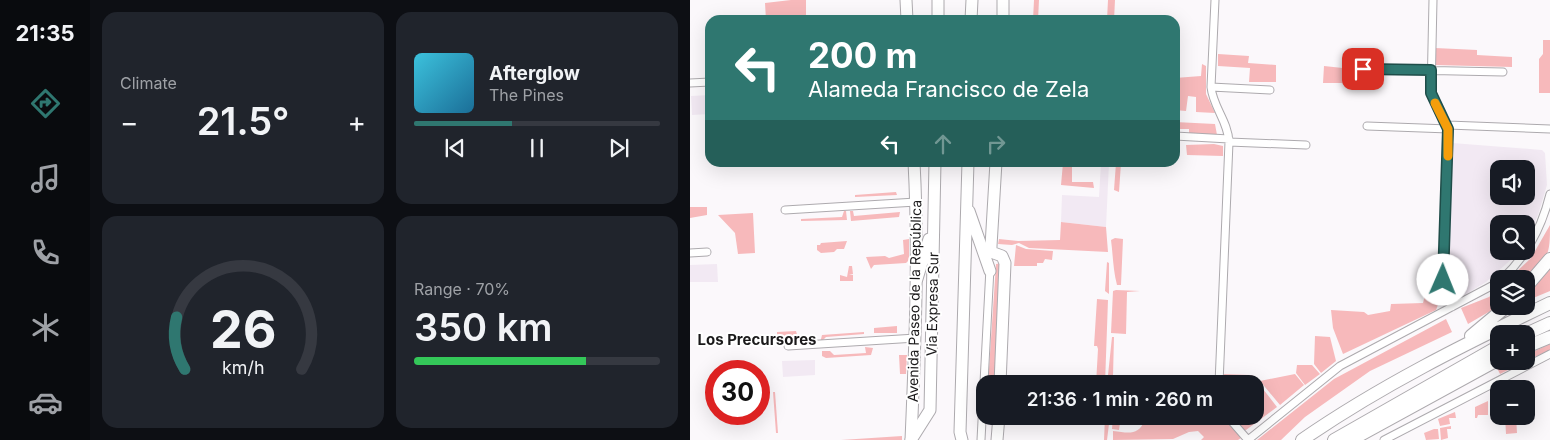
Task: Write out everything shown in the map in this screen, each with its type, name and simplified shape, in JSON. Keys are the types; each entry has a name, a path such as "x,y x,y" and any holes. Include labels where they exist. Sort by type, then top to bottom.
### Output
{"highway":[{"path":"1535,276 1550,259"},
{"path":"1302,440 1363,399 1458,348 1550,303"},
{"path":"1458,348 1497,315"},
{"path":"1535,330 1550,323"},
{"path":"1535,343 1550,337"},
{"path":"1334,440 1490,351"},
{"path":"1351,440 1490,364"}],"main road":[{"path":"906,0 907,15"},
{"path":"938,0 938,15"},
{"path":"972,0 972,15"},
{"path":"1003,0 1003,15"},
{"name":"Avenida Paseo de la República","path":"911,440 917,279 914,167"},
{"name":"Via Expresa Sur","path":"911,440 930,410 935,167"},
{"path":"961,436 968,167"},
{"path":"996,167 991,252 1002,256 1005,263 1000,375"},
{"path":"967,207 990,271"},
{"path":"917,279 934,223"}],"street":[{"path":"1215,0 1211,88 1212,95 1227,126 1229,140 1219,375"},
{"path":"1433,0 1431,93 1448,127 1443,280 1444,289 1452,307"},
{"path":"1363,69 1503,72"},
{"path":"690,83 705,82"},
{"path":"1211,88 1270,90"},
{"path":"1367,126 1550,129"},
{"path":"1180,136 1306,145"},
{"path":"1510,270 1522,257 1541,226 1550,194"},
{"path":"785,210 916,202"},
{"path":"690,253 707,252"},
{"path":"981,440 991,252"},
{"path":"1235,425 1248,440 1340,366 1490,287"},
{"path":"788,346 916,338"},
{"path":"1384,440 1550,354"},
{"path":"982,429 998,435"}],"shaded area":[{"path":"806,0 806,15 766,15 765,3"},
{"path":"1034,0 1039,0 1038,15 1033,15"},
{"path":"1108,0 1115,0 1114,15 1107,15"},
{"path":"1543,40 1550,40 1550,93 1539,93 1539,59 1543,54"},
{"path":"1435,48 1477,50 1477,55 1512,57 1512,67 1435,65"},
{"path":"1218,54 1249,56 1248,63 1276,65 1276,82 1249,82 1250,68 1218,66"},
{"path":"1202,64 1206,66 1206,94 1215,113 1196,112 1196,97 1188,96 1186,111 1180,110 1180,78 1201,76"},
{"path":"1324,66 1352,69 1353,83 1323,83"},
{"path":"705,95 705,114 692,115 691,96"},
{"path":"1180,122 1215,124 1217,135 1189,134 1189,129 1180,129"},
{"path":"1452,143 1542,150 1545,153 1547,185 1535,222 1535,215 1490,215 1490,260 1511,260 1499,270 1490,270 1490,278 1458,299 1450,293 1446,269"},
{"path":"1214,144 1223,146 1223,156 1187,155 1186,145"},
{"path":"1063,167 1072,167 1072,182 1093,182 1094,188 1061,185"},
{"path":"1101,167 1109,167 1106,227 1061,222 1062,195 1099,197"},
{"path":"1116,167 1121,167 1119,192 1114,190"},
{"path":"896,192 897,195 855,197 855,195"},
{"path":"690,207 707,207 707,215 690,218"},
{"path":"844,211 846,211 847,220 801,221 801,219 842,217"},
{"path":"850,211 853,211 854,216 900,212 899,217 851,221"},
{"path":"753,213 755,253 738,254 735,233 718,215"},
{"path":"1061,222 1106,227 1108,252 1029,248 1019,243 1012,245 998,244 999,239 1018,241 1060,240"},
{"path":"1550,225 1548,250 1544,261 1535,270 1518,270 1529,260 1535,260 1535,251"},
{"path":"1115,238 1123,239 1121,285 1117,285 1114,268 1111,240"},
{"path":"909,239 909,260 906,263 874,265 871,269 866,257 885,256 889,258 904,254 903,240"},
{"path":"847,241 844,249 837,249 834,252 821,253 817,250 817,245 821,243"},
{"path":"1016,245 1026,249 1053,251 1052,260 1045,259 1043,263 1037,263 1037,266 1014,266"},
{"path":"1107,262 1109,263 1109,294 1105,291"},
{"path":"1002,263 998,375 989,375 996,264"},
{"path":"717,264 718,282 690,282 690,265"},
{"path":"849,266 852,266 853,274 849,275 853,275 853,281 840,281 840,275 847,277"},
{"path":"1550,269 1550,291 1535,297 1535,286"},
{"path":"1434,290 1439,302 1436,310 1343,354 1333,328 1331,310 1364,312 1368,315 1390,311 1391,304 1423,303 1426,291"},
{"path":"1113,291 1140,291 1127,292 1126,334 1111,333"},
{"path":"1489,297 1490,311 1468,324 1461,308"},
{"path":"1097,299 1108,300 1105,375 1097,375 1098,349 1097,346 1094,346"},
{"path":"1446,319 1452,332 1370,371 1305,417 1281,440 1257,440 1334,379"},
{"path":"897,326 897,333 874,333 874,328"},
{"path":"796,331 798,338 777,339 777,332"},
{"path":"864,332 864,334 826,337 820,343 822,335"},
{"path":"1315,336 1330,337 1336,361 1321,373 1314,364"},
{"path":"1112,337 1114,337 1113,375 1108,375"},
{"path":"1550,344 1550,350 1535,357 1535,351"},
{"path":"865,347 873,348 871,355 826,358 822,356 822,351 830,351 834,355 866,353"},
{"path":"899,355 907,355 906,374 900,374"},
{"path":"815,360 815,375 783,377 782,361"},
{"path":"1297,365 1312,365 1320,374 1305,385 1296,373"},
{"path":"1498,370 1508,370 1500,374"},
{"path":"1295,374 1304,385 1280,405 1264,386 1264,380"},
{"path":"1264,390 1277,407 1264,417"},
{"path":"773,392 775,392 778,433 776,433"},
{"path":"1488,401 1488,415 1478,415 1475,418 1475,407"},
{"path":"1455,412 1456,418 1449,418 1450,424 1440,426 1438,419"},
{"path":"1105,425 1109,425 1107,440 1104,440"},
{"path":"1112,425 1120,425 1119,430 1112,429"},
{"path":"1142,425 1231,425 1241,438 1238,440 1201,440 1204,437 1198,431 1189,432 1173,439 1113,440 1113,431 1132,432 1139,429"},
{"path":"1239,425 1253,425 1246,430 1243,430"},
{"path":"1506,425 1517,425 1517,433 1506,434"},
{"path":"1451,426 1451,429 1447,429 1448,438 1441,440 1440,428"},
{"path":"1438,429 1439,439 1426,440 1424,433"},
{"path":"902,436 902,440 841,440"}],"slow traffic":[{"path":"1435,103 1448,125 1448,156"}],"district":[{"name":"Los Precursores","path":"757,339"}],"route":[{"path":"1363,69 1431,70 1431,93 1448,125 1443,280"}]}
